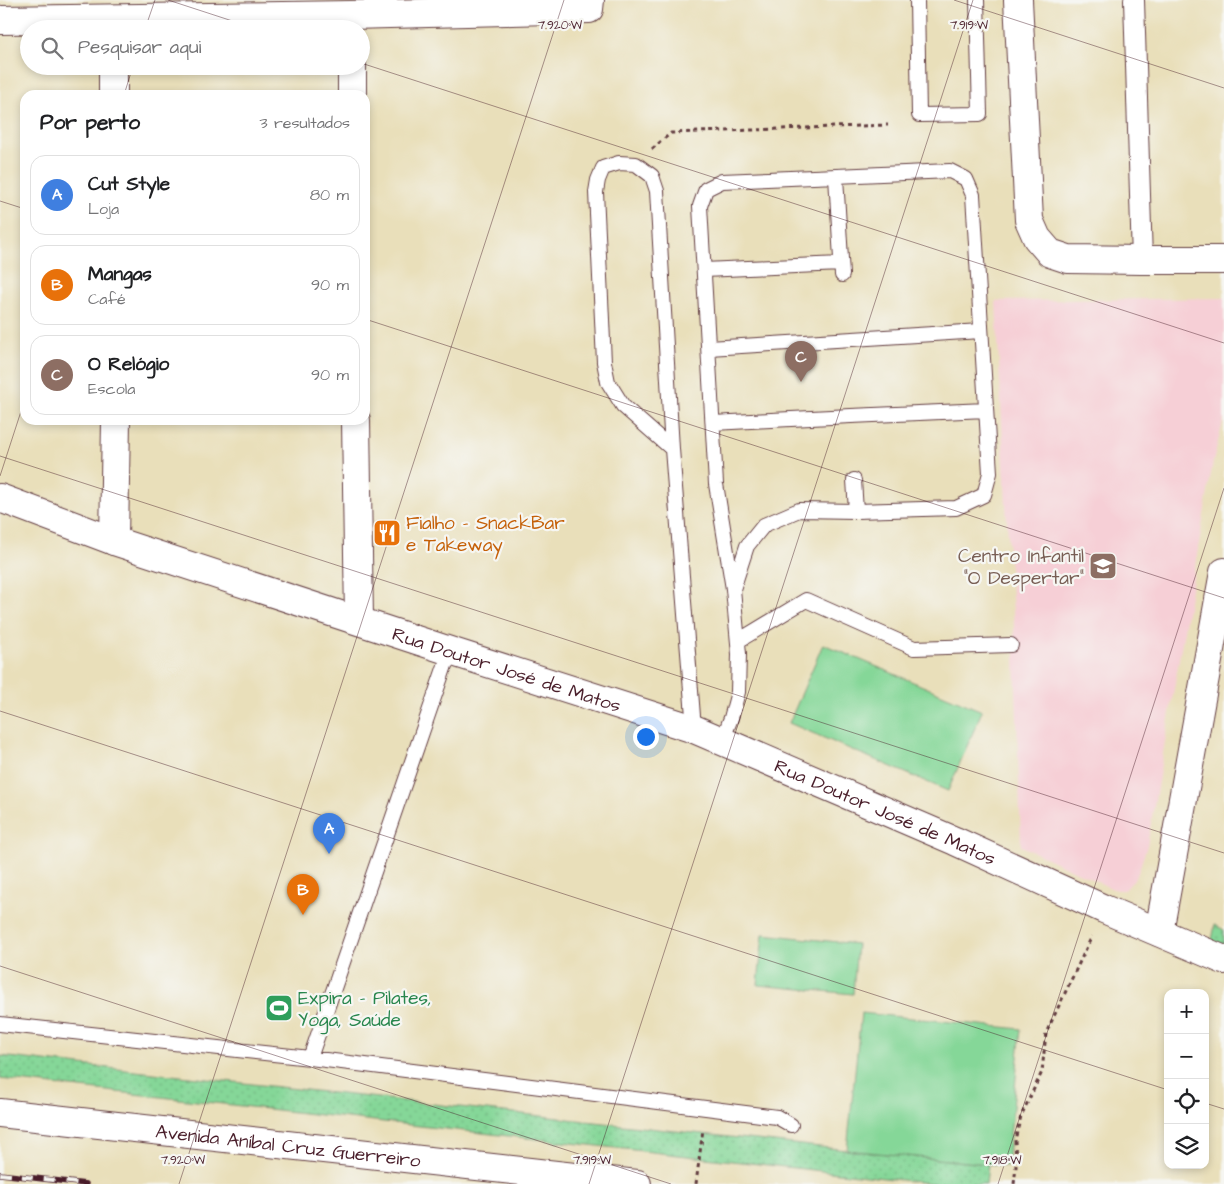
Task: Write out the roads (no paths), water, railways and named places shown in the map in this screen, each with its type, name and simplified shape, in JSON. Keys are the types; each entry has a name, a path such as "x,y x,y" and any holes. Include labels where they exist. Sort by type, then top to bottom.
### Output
{"street":[{"path":"0,20 113,15 351,15 588,9 590,0"},
{"path":"1018,0 1029,220 1037,238 1050,253 1068,259 1224,260"},
{"path":"1134,0 1142,260"},
{"path":"113,75 113,90"},
{"path":"352,75 352,90"},
{"path":"114,541 116,425"},
{"path":"356,425 359,620"},
{"name":"Rua Doutor José de Matos","path":"0,498 114,541 694,729 954,841 1104,910 1224,960"},
{"path":"1160,932 1204,679 1223,593"},
{"path":"1204,679 1212,662 1220,651 1224,650"},
{"name":"Avenida Aníbal Cruz Guerreiro","path":"0,1113 636,1184"}],"lane":[{"path":"917,0 919,116 980,114 977,0"},
{"path":"672,449 623,406 608,382 604,362 596,192 603,168 619,163 636,164 652,176 657,191 672,449 694,729"},
{"path":"722,741 738,692 740,654 733,589 716,484 700,206 706,190 722,181 950,171 966,179 973,194 990,473 984,495 956,508 856,511 800,510 764,525 747,546 733,589"},
{"path":"704,270 842,269 836,177"},
{"path":"708,348 981,330"},
{"path":"713,424 986,410"},
{"path":"854,480 856,511"},
{"path":"738,641 806,600 914,648 1011,645"},
{"path":"310,1058 450,651"},
{"path":"0,1024 310,1058 777,1117 791,1125"}],"railway":[{"path":"0,1174 86,1184"}],"place":[{"name":"O Relógio","path":"801,382"},
{"name":"Fialho - SnackBar e Takeway","path":"387,533"},
{"name":"Centro Infantil \"O Despertar\"","path":"1103,566"},
{"name":"Cut Style","path":"329,854"},
{"name":"Mangas","path":"303,915"},
{"name":"Expira - Pilates, Yoga, Saúde","path":"279,1008"}]}
